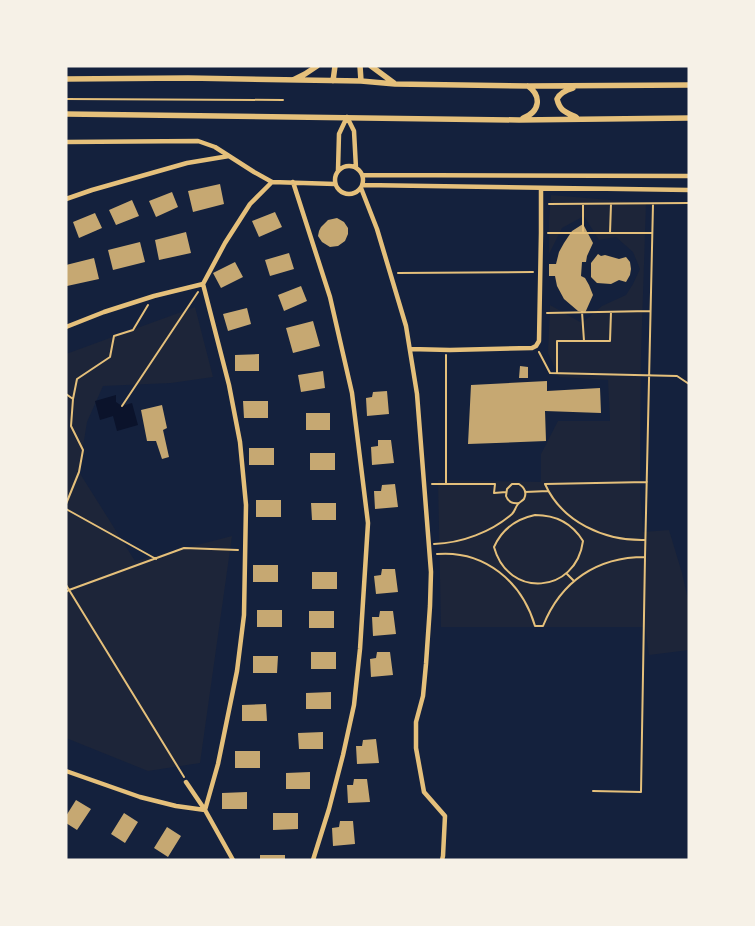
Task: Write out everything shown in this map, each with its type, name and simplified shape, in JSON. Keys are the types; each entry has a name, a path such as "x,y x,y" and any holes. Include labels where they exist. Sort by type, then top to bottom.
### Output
{"main road":[{"path":"291,81 317,66"},
{"path":"333,81 335,66"},
{"path":"360,66 361,81"},
{"path":"371,66 395,84"},
{"path":"66,79 188,78 528,86 689,85"},
{"path":"519,120 535,111 538,104 534,90 528,86"},
{"path":"580,86 567,90 559,95 557,99 559,107 565,112 580,118"},
{"path":"66,114 519,120 689,118"}],"street":[{"path":"348,117 354,131 356,168"},
{"path":"348,117 339,134 338,170 334,179 334,184 344,194 354,194 362,187 689,190"},
{"path":"66,142 198,140 215,146 272,182 334,184"},
{"path":"66,199 187,163 229,156"},
{"path":"338,170 347,166 356,168 362,175 362,187 391,273 406,326 418,394 430,572 429,635 423,696 416,722 416,748 424,792 445,816 442,860"},
{"path":"362,175 689,176"},
{"path":"205,810 218,764 237,671 244,615 246,505 240,442 229,386 203,284 225,243 250,204 272,182"},
{"path":"293,182 330,297 352,393 368,523 360,649 354,705 331,800 313,860"},
{"path":"410,349 532,348 536,346 539,341 540,313 541,188"},
{"path":"66,326 154,296 203,284"},
{"path":"66,771 140,797 176,806 205,810"},
{"path":"186,782 205,810 233,860"}],"path":[{"path":"66,99 283,100"},
{"path":"541,204 689,203"},
{"path":"583,231 584,204"},
{"path":"610,233 611,204"},
{"path":"593,791 641,792 653,204"},
{"path":"542,232 650,233"},
{"path":"391,273 541,272"},
{"path":"122,406 203,284"},
{"path":"66,504 79,472 83,450 71,426 73,398 78,379 110,357 114,336 133,330 154,296"},
{"path":"540,313 651,311"},
{"path":"582,312 584,341"},
{"path":"557,374 557,341 610,341 611,312"},
{"path":"536,346 550,374 677,376 689,384"},
{"path":"446,350 446,483"},
{"path":"66,394 73,398"},
{"path":"646,540 611,537 585,526 572,518 558,505 545,484 647,482"},
{"path":"424,484 495,484 494,493 506,492"},
{"path":"429,544 459,540 480,533 514,513 519,503 524,499 525,492 522,486 516,484 509,486 506,496 509,502 519,503"},
{"path":"525,492 549,492"},
{"path":"66,509 156,558"},
{"path":"544,515 552,516 566,523 579,534 583,541 577,562 567,574 554,581 532,584 518,579 507,572 498,560 494,547 507,528 520,519 544,515"},
{"path":"66,592 184,548 245,550"},
{"path":"429,555 452,554 469,557 485,563 504,575 523,598 534,626 543,626 556,601 566,588 588,571 602,564 623,558 645,557"},
{"path":"504,575 507,572"},
{"path":"567,574 574,581"},
{"path":"66,585 186,782"}],"shaded area":[{"path":"551,195 646,203 641,356 640,491 643,532 669,530 689,604 689,650 649,655 645,627 441,627 438,480 541,482 541,454 558,421 610,421 608,380 559,377 548,353 550,305 582,323 602,306 626,295 640,269 633,252 616,237 599,240 584,216 562,228 549,254"},
{"path":"195,307 213,377 171,383 103,386 87,422 79,472 135,561 232,536 200,763 148,771 66,738 66,354"},
{"path":"116,395 116,402 122,406 132,403 138,425 117,431 113,416 100,420 95,401"}],"building":[{"path":"220,184 224,204 193,212 188,191"},
{"path":"172,192 178,207 156,217 149,201"},
{"path":"132,200 139,216 116,225 109,210"},
{"path":"275,212 282,227 259,237 252,221"},
{"path":"95,213 102,228 79,238 73,222"},
{"path":"337,218 344,222 348,228 348,234 345,241 338,246 330,247 322,242 318,236 319,231 328,220"},
{"path":"583,224 593,243 586,262 582,262 581,276 585,278 593,295 585,313 578,311 564,299 557,286 555,276 549,276 549,264 556,264 559,252 572,231"},
{"path":"186,232 191,253 159,260 155,240"},
{"path":"140,242 145,262 113,270 108,250"},
{"path":"289,253 294,269 270,276 265,260"},
{"path":"598,254 619,259 626,257 630,262 631,269 626,282 619,280 611,284 597,283 591,277 591,263"},
{"path":"94,258 99,279 67,286 66,265"},
{"path":"235,262 243,277 221,288 213,273"},
{"path":"301,286 307,301 284,311 278,295"},
{"path":"247,308 251,324 228,331 223,314"},
{"path":"313,321 320,346 293,353 286,328"},
{"path":"259,354 259,371 235,371 235,355"},
{"path":"520,366 528,367 528,378 519,378"},
{"path":"323,371 325,388 301,392 298,375"},
{"path":"547,381 547,391 600,388 601,413 545,411 546,441 468,444 471,385"},
{"path":"387,391 389,414 367,416 366,398 372,397 373,392"},
{"path":"243,401 268,401 268,418 244,418"},
{"path":"162,405 167,428 163,430 169,457 162,459 156,441 147,441 141,410"},
{"path":"306,413 330,413 330,430 306,430"},
{"path":"378,440 391,440 394,463 372,465 371,447 378,446"},
{"path":"249,448 274,448 274,465 249,465"},
{"path":"310,453 335,453 335,470 310,470"},
{"path":"395,484 398,507 375,509 374,491 381,491 382,485"},
{"path":"256,500 281,500 281,517 256,517"},
{"path":"311,503 336,503 336,520 312,520"},
{"path":"253,565 278,565 278,582 253,582"},
{"path":"382,569 395,569 398,592 376,594 374,576 381,575"},
{"path":"312,572 337,572 337,589 312,589"},
{"path":"257,610 282,610 282,627 257,627"},
{"path":"309,611 334,611 334,628 309,628"},
{"path":"380,611 393,611 396,634 373,636 372,617 379,617"},
{"path":"311,652 336,652 336,669 311,669"},
{"path":"377,652 390,652 393,675 371,677 370,659 376,658"},
{"path":"253,656 278,656 277,673 253,673"},
{"path":"331,692 331,709 306,709 306,693"},
{"path":"266,704 267,721 242,721 242,705"},
{"path":"323,732 323,749 299,749 298,733"},
{"path":"376,739 379,763 357,764 356,746 362,746 363,740"},
{"path":"235,751 260,751 260,768 235,768"},
{"path":"310,772 310,789 286,789 286,773"},
{"path":"354,779 367,779 370,802 348,803 347,785 353,785"},
{"path":"247,792 247,809 222,809 222,793"},
{"path":"76,800 91,809 77,830 66,823 66,816"},
{"path":"124,813 138,822 125,843 111,834"},
{"path":"273,813 298,813 298,829 273,830"},
{"path":"340,821 353,821 355,844 333,846 332,828 339,827"},
{"path":"167,827 181,836 168,857 154,848"},
{"path":"260,855 285,855 285,860 260,860"}]}
